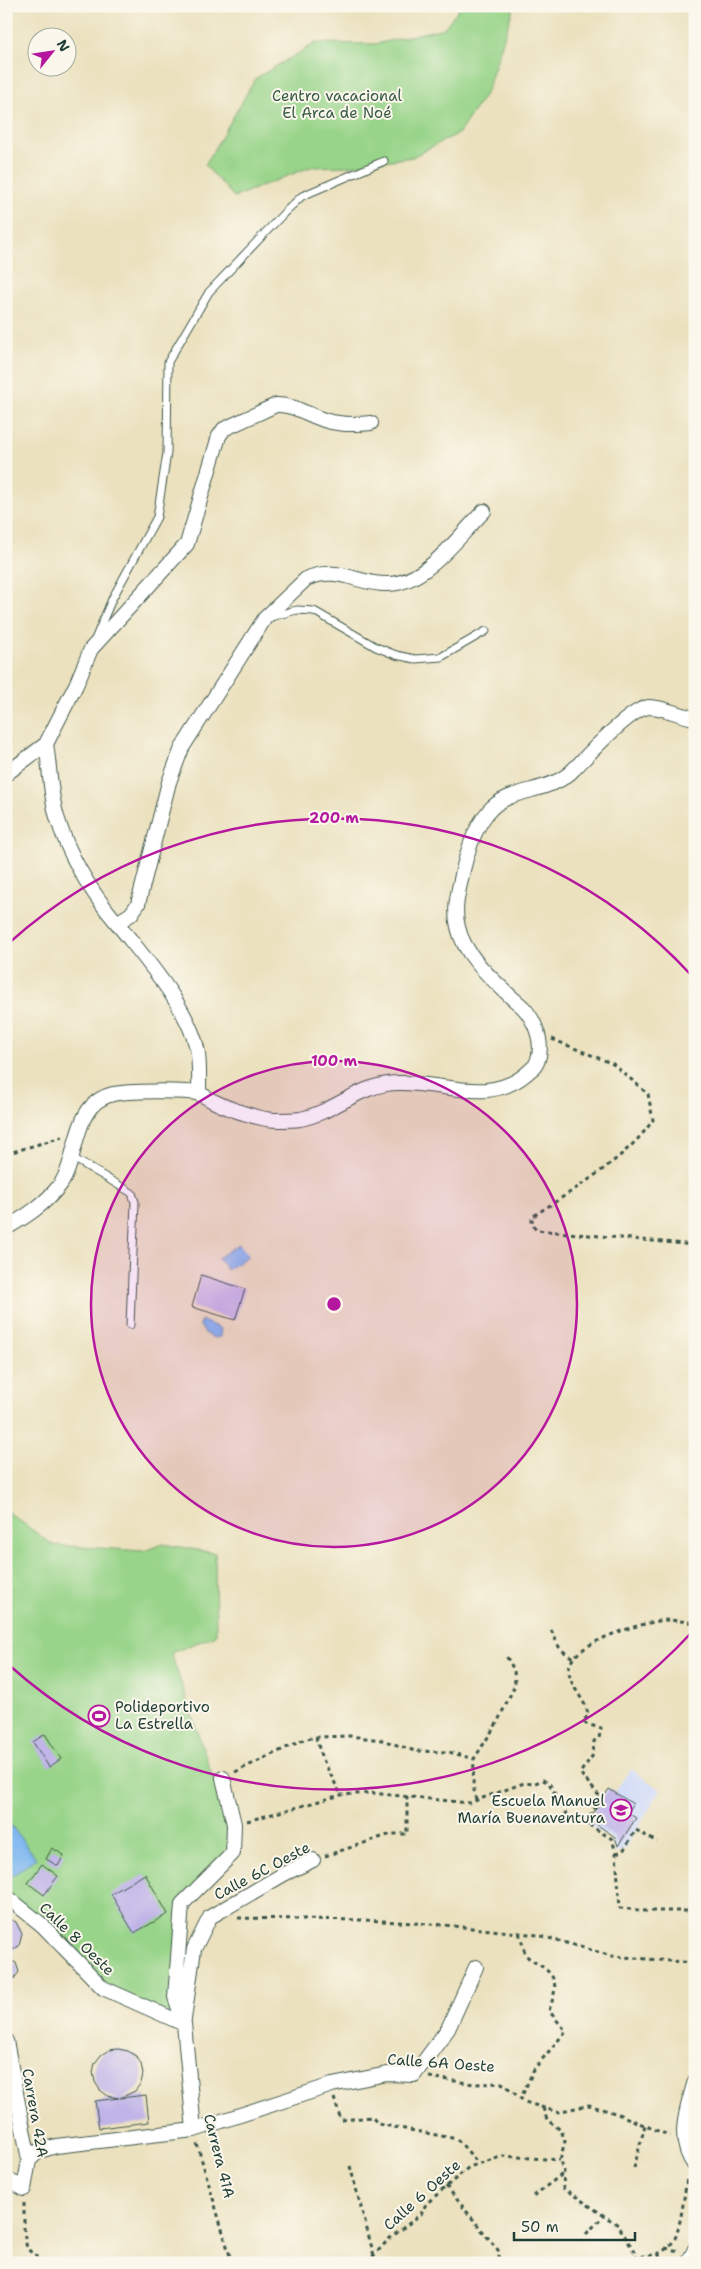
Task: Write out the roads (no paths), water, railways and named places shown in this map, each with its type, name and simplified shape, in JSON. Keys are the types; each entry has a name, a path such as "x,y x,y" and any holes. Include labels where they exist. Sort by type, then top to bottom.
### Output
{"street":[{"path":"6,774 46,744 76,686 91,649 187,544 219,436 224,430 276,405 284,405 324,420 348,426 370,423"},
{"path":"117,923 131,914 138,904 169,782 182,748 265,618 300,585 315,575 332,573 388,585 408,580 428,568 484,511"},
{"path":"6,1228 40,1207 62,1182 72,1158 77,1133 90,1108 100,1098 115,1094 155,1092 199,1094 218,1104 273,1120 300,1119 346,1098 393,1083 419,1083 465,1092 495,1090 518,1081 534,1066 541,1046 538,1033 527,1012 467,950 458,928 455,898 469,845 486,814 498,801 547,787 567,777 610,734 639,710 646,707 654,708 695,718"},
{"path":"46,744 57,816 74,861 94,895 178,1005 189,1026 197,1049 199,1094"},
{"path":"184,2024 175,1997 182,1904 233,1854 234,1824 223,1778"},
{"name":"Calle 6C Oeste","path":"184,2024 194,1949 201,1932 210,1918 284,1874 313,1860"},
{"name":"Calle 8 Oeste","path":"6,1896 42,1925 103,1988 184,2024"},
{"name":"Calle 6A Oeste","path":"29,2160 39,2151 56,2146 194,2130 332,2085 386,2074 414,2075 448,2029 470,1984 476,1967"},
{"name":"Carrera 41A","path":"184,2024 194,2130"},
{"name":"Carrera 42A","path":"6,2041 29,2160 24,2189 6,2178"},
{"path":"693,2163 683,2140 695,2080"},
{"path":"688,2263 695,2249"}],"lane":[{"path":"91,649 112,599 157,517 167,453 168,362 210,292 302,196 384,161"},
{"path":"265,618 297,610 314,612 376,647 396,655 415,659 441,657 486,632"},
{"path":"72,1158 132,1193 135,1202 130,1325"}],"water":[{"path":"239,1244 248,1256 227,1270 218,1258"},
{"path":"201,1320 221,1329 220,1337 214,1338 205,1333 200,1326"},
{"path":"6,1819 36,1858 11,1877 6,1872"}],"place":[{"name":"Polideportivo La Estrella","path":"99,1716"},
{"name":"Escuela Manuel María Buenaventura","path":"621,1810"}],"park label":[{"name":"Centro vacacional El Arca de Noé","path":"337,104"}]}
